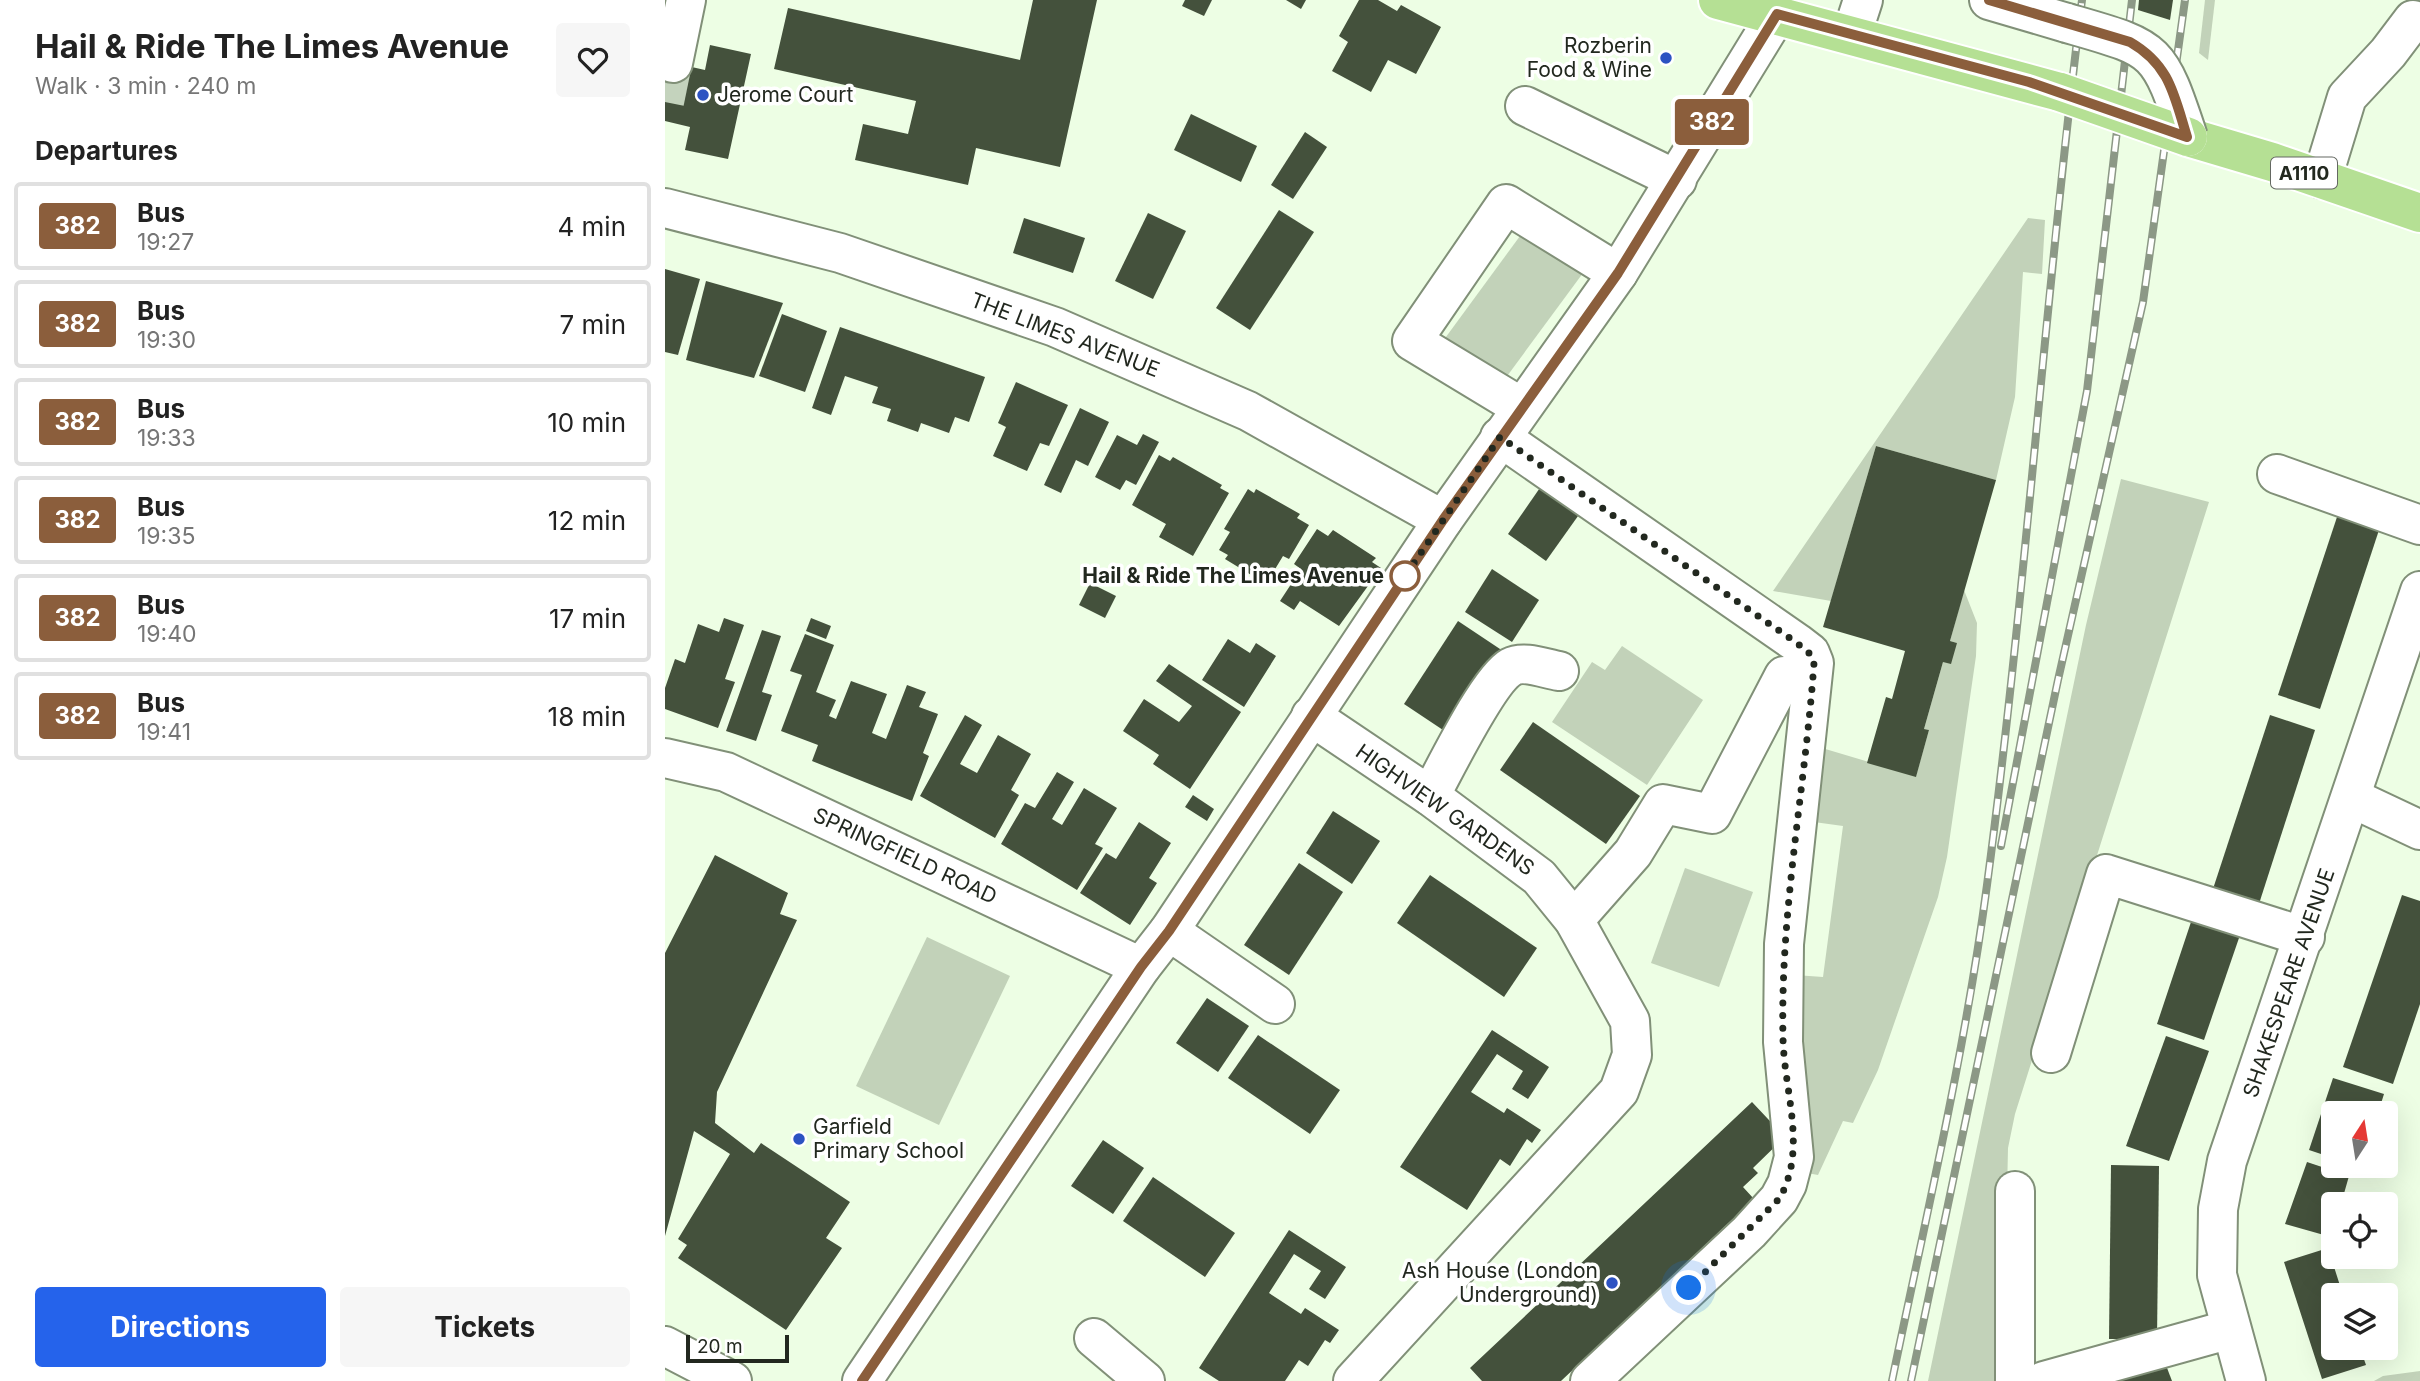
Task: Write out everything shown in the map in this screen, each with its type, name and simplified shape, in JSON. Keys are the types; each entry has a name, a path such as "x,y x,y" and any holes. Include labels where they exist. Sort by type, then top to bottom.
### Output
{"main road":[{"name":"A1110","path":"1718,0 1777,14 1858,17 2187,137 2420,213"}],"street":[{"path":"673,63 686,0"},
{"path":"1989,0 2130,42 2151,54 2162,67 2172,90 2187,137"},
{"path":"862,1381 1141,967 1169,931 1443,520 1618,273 1777,14"},
{"path":"2322,179 2347,97 2388,53 2413,20 2420,22"},
{"path":"1525,106 1677,180"},
{"path":"1590,1381 1749,1232 1779,1199 1787,1184 1794,1157 1783,1042 1784,944 1814,663 1809,653 1797,643 1510,422 1412,341 1506,204 1618,273"},
{"name":"THE LIMES AVENUE","path":"665,208 841,253 1055,327 1248,411 1443,520"},
{"path":"2277,474 2420,524"},
{"name":"SHAKESPEARE AVENUE","path":"2246,1381 2217,1275 2218,1209 2227,1161 2420,591"},
{"path":"1430,796 1486,698 1511,667 1522,665 1559,671"},
{"path":"1574,920 1633,853 1663,804 1711,814 1784,676"},
{"name":"HIGHVIEW GARDENS","path":"1311,716 1430,796 1539,877 1574,920 1630,1021 1632,1055 1619,1091 1353,1381"},
{"name":"SPRINGFIELD ROAD","path":"665,758 726,772 1141,967"},
{"path":"2352,798 2420,830"},
{"path":"2051,1053 2106,874 2305,937"},
{"path":"1169,931 1275,1004"},
{"path":"2015,1191 2015,1381"},
{"path":"2044,1381 2231,1329"},
{"path":"1094,1338 1145,1381"},
{"path":"665,1346 732,1381"}],"green space":[{"path":"2205,0 2215,0 2208,60 2199,53"},
{"path":"2028,218 2045,220 2042,274 2023,272 2015,397 1996,480 1876,446 1831,601 1773,591"},
{"path":"1520,236 1583,273 1502,383 1443,341"},
{"path":"2121,479 2209,502 2015,1114 2008,1148 2003,1381 1928,1381 2086,625"},
{"path":"1964,590 1977,623 1976,656 1947,857 1938,897 1878,1070 1853,1123 1843,1121 1818,1175 1807,1173 1795,975 1823,977 1843,826 1814,822 1822,748 1916,776 1929,730 1924,729 1943,662 1957,643 1950,641"},
{"path":"1622,646 1703,700 1647,785 1552,722 1592,662 1605,670"},
{"path":"1685,868 1753,892 1719,987 1651,963"},
{"path":"927,937 1010,976 939,1125 856,1086"},
{"path":"2420,1371 2420,1381 2374,1381 2383,1376"}],"building":[{"path":"1033,0 1097,0 1060,167 976,148 968,185 855,160 863,124 908,134 916,101 774,69 788,8 1020,60"},
{"path":"1185,0 1212,0 1204,16 1182,6"},
{"path":"1286,0 1306,0 1301,9"},
{"path":"1359,0 1378,0 1397,11 1401,5 1441,27 1416,74 1388,60 1371,92 1332,71 1348,42 1339,36"},
{"path":"2139,0 2173,0 2170,20 2138,10"},
{"name":"Jerome Court","path":"710,45 751,54 728,159 685,150 690,127 665,121 665,61 705,70"},
{"path":"1191,114 1257,146 1241,182 1174,150"},
{"path":"1305,132 1327,147 1293,199 1271,185"},
{"path":"1279,210 1314,232 1250,330 1216,308"},
{"path":"1148,213 1186,231 1153,299 1115,281"},
{"path":"1024,218 1085,238 1073,273 1013,253"},
{"path":"665,269 700,279 678,355 665,352"},
{"path":"706,281 783,303 754,378 686,360"},
{"path":"782,314 827,331 805,392 759,376"},
{"path":"840,327 985,377 969,422 955,417 949,433 921,423 918,432 887,421 891,409 872,403 878,387 845,376 831,415 812,408"},
{"path":"1016,382 1068,405 1049,446 1040,443 1027,471 993,456 1006,427 998,423"},
{"path":"1080,408 1109,422 1088,466 1076,460 1061,493 1044,485"},
{"path":"1143,434 1159,442 1136,485 1126,480 1120,490 1095,477 1117,435 1137,445"},
{"path":"1876,446 1996,480 1950,641 1957,643 1951,664 1943,662 1924,729 1929,730 1916,777 1867,763 1886,697 1892,699 1905,651 1823,627"},
{"path":"1159,455 1170,461 1173,457 1222,485 1220,488 1229,493 1193,556 1159,537 1166,524 1132,505"},
{"path":"1544,482 1583,509 1546,561 1508,534"},
{"path":"1248,489 1254,493 1256,489 1300,514 1297,518 1309,525 1289,559 1283,556 1266,584 1225,559 1228,555 1219,550 1230,532 1224,529"},
{"path":"2338,514 2380,527 2320,709 2278,695"},
{"path":"1317,529 1328,536 1333,530 1376,558 1372,562 1381,568 1339,626 1300,601 1294,610 1280,601 1301,569 1294,564"},
{"path":"1492,569 1539,600 1512,642 1465,612"},
{"path":"1090,583 1116,596 1105,618 1079,605"},
{"path":"724,618 744,625 725,679 735,682 718,728 665,709 665,688 675,659 685,663 698,624 719,632"},
{"path":"811,618 831,626 826,639 806,631"},
{"path":"1458,621 1503,651 1449,734 1404,704"},
{"path":"762,630 781,636 762,692 772,695 756,741 726,731"},
{"path":"805,634 834,645 816,692 836,700 829,716 836,719 851,681 887,694 872,733 886,739 907,685 926,692 919,707 938,714 923,753 929,756 912,801 812,761 818,745 781,731 802,675 790,671"},
{"path":"1228,639 1250,653 1256,643 1276,656 1244,707 1202,680"},
{"path":"1169,664 1241,712 1190,789 1153,764 1159,755 1123,731 1144,699 1179,722 1192,706 1156,681"},
{"path":"965,715 982,725 960,764 977,773 998,735 1031,754 1011,790 1019,795 995,838 920,796"},
{"path":"2270,715 2315,730 2257,910 2211,895"},
{"path":"1533,722 1640,796 1606,844 1500,770"},
{"path":"1057,772 1074,782 1052,819 1062,825 1084,788 1117,808 1095,844 1103,848 1077,890 1001,844 1025,803 1035,808"},
{"path":"1193,795 1214,809 1207,821 1185,807"},
{"path":"1333,811 1380,841 1352,884 1306,853"},
{"path":"1139,822 1171,843 1149,878 1157,883 1130,925 1080,893 1106,853 1116,859"},
{"path":"715,855 788,893 780,914 797,920 717,1092 715,1123 754,1153 761,1143 850,1202 826,1238 842,1248 786,1330 678,1258 687,1245 678,1239 730,1154 694,1131 665,1236 665,953"},
{"path":"1299,863 1343,892 1289,975 1244,945"},
{"path":"1430,875 1537,948 1504,997 1397,923"},
{"path":"2402,895 2420,901 2420,1004 2393,1084 2343,1067"},
{"path":"2192,919 2240,935 2204,1040 2157,1024"},
{"path":"1207,998 1249,1026 1218,1072 1176,1043"},
{"path":"1492,1030 1549,1067 1528,1099 1512,1089 1523,1071 1497,1054 1471,1092 1504,1113 1507,1108 1541,1130 1532,1143 1527,1139 1510,1166 1500,1159 1467,1210 1400,1167"},
{"path":"1258,1035 1340,1090 1310,1134 1228,1078"},
{"path":"2166,1036 2209,1051 2169,1161 2126,1146"},
{"path":"2333,1078 2384,1094 2382,1101 2325,1101"},
{"name":"Ash House (London Underground)","path":"1752,1102 1785,1137 1753,1168 1758,1173 1743,1187 1754,1199 1561,1381 1482,1381 1470,1368"},
{"path":"2321,1114 2321,1154 2309,1150"},
{"path":"1103,1140 1144,1168 1113,1214 1071,1186"},
{"path":"2307,1162 2321,1167 2321,1178 2348,1178 2344,1192 2321,1192 2321,1234 2285,1224"},
{"path":"2111,1165 2159,1166 2157,1339 2109,1339"},
{"path":"1153,1177 1235,1233 1205,1277 1123,1221"},
{"path":"1289,1230 1346,1267 1325,1299 1309,1289 1321,1271 1294,1254 1269,1293 1301,1314 1305,1308 1339,1330 1330,1343 1325,1340 1308,1366 1299,1360 1285,1381 1219,1381 1199,1368"},
{"path":"2321,1250 2321,1269 2335,1269 2339,1283 2321,1283 2321,1360 2364,1360 2366,1365 2322,1379 2284,1262"},
{"path":"2164,1360 2172,1381 2121,1381 2120,1376"}],"tunnel":[{"path":"665,102 673,63"}],"railway":[{"path":"1892,1381 1968,1010 1987,885 2013,664 2082,0"},
{"path":"2001,846 2087,391 2132,0"},
{"path":"1911,1381 2058,680 2143,302 2185,0"}],"bus line":[{"name":"382","path":"862,1381 1141,967 1169,931 1443,520 1618,273 1777,14 2029,82 2187,137 2172,90 2162,67 2151,54 2130,42 1989,0"}],"place":[{"name":"Rozberin Food & Wine","path":"1666,58"},
{"name":"Jerome Court","path":"703,95"},
{"name":"Hail & Ride The Limes Avenue","path":"1405,576"},
{"name":"Garfield Primary School","path":"799,1139"},
{"name":"Ash House (London Underground)","path":"1612,1283"}],"route":[{"path":"1405,576 1399,585 1500,437 1797,643 1809,653 1814,663 1795,828 1782,992 1783,1042 1794,1157 1787,1184 1779,1199 1749,1232 1689,1288"}]}
